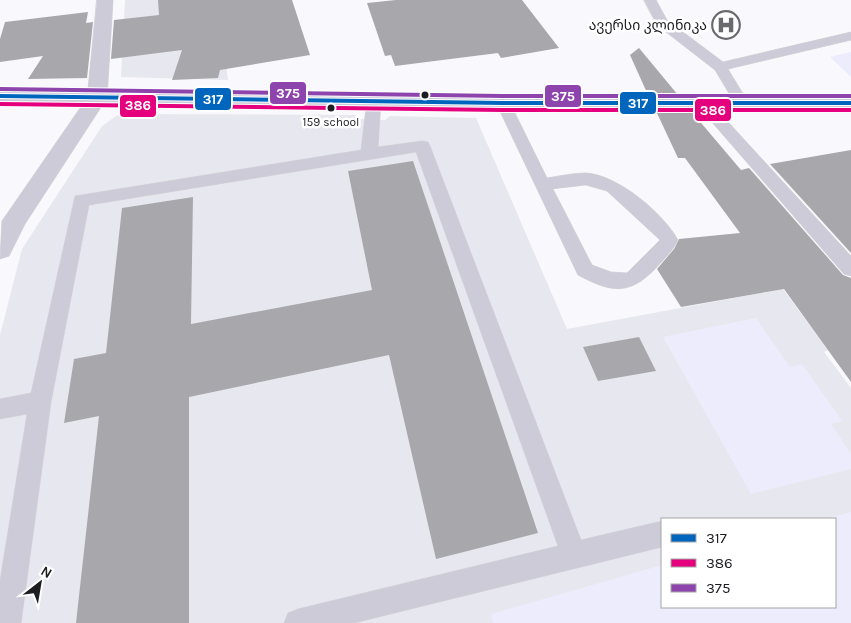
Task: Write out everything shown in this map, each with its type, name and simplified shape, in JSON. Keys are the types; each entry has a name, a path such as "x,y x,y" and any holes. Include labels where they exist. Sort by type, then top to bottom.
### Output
{"street":[{"path":"0,249 14,221 97,98 105,0"},
{"path":"0,96 503,103 851,103"}],"lane":[{"path":"650,0 662,22 720,67 741,102"},
{"path":"720,67 851,36"},
{"path":"369,154 374,100"},
{"path":"702,102 851,269"},
{"path":"503,103 542,184 585,270 598,278 622,282 634,278 665,247 669,240 664,231 613,187 586,179 542,184"},
{"path":"7,623 40,402 81,200 422,146 574,555"},
{"path":"0,409 40,402"},
{"path":"298,623 661,534"}],"shaded area":[{"path":"125,0 218,0 228,80 121,77"},
{"path":"851,52 851,77 830,57"},
{"path":"119,114 355,115 361,119 385,120 390,116 476,118 567,329 783,289 828,350 824,352 851,388 851,623 0,623 0,335 22,249 102,126"},
{"path":"756,318 790,367 802,364 842,421 831,424 851,454 851,469 751,494 663,337"},
{"path":"851,512 851,623 493,623 491,614 661,565 661,608 836,608 836,518 829,518"}],"building":[{"path":"158,0 292,0 310,55 220,70 218,78 172,80 182,50 111,59 114,20 159,15"},
{"path":"396,0 522,0 559,48 501,58 498,53 395,66 391,55 385,56 367,3"},
{"path":"88,12 86,23 93,22 87,78 28,79 43,56 0,62 0,39 5,22"},
{"path":"639,48 678,95 648,95 630,55"},
{"path":"656,111 691,111 741,170 749,168 843,275 851,278 851,382 784,289 681,307 657,269 674,249 679,239 740,233 685,158 678,158"},
{"path":"851,150 851,253 770,164"},
{"path":"413,161 538,533 436,559 389,355 189,397 189,623 76,623 99,416 64,423 74,359 106,353 122,208 193,197 191,324 372,290 348,171"},
{"path":"639,337 656,371 598,381 583,347"}],"transit line":[{"name":"375","path":"0,89 503,96 851,96"},
{"name":"317","path":"0,96 503,103 851,103"},
{"name":"386","path":"0,104 503,110 851,110"}],"place":[{"name":"ავერსი კლინიკა","path":"726,25"},
{"name":"159 school","path":"331,108"}]}
